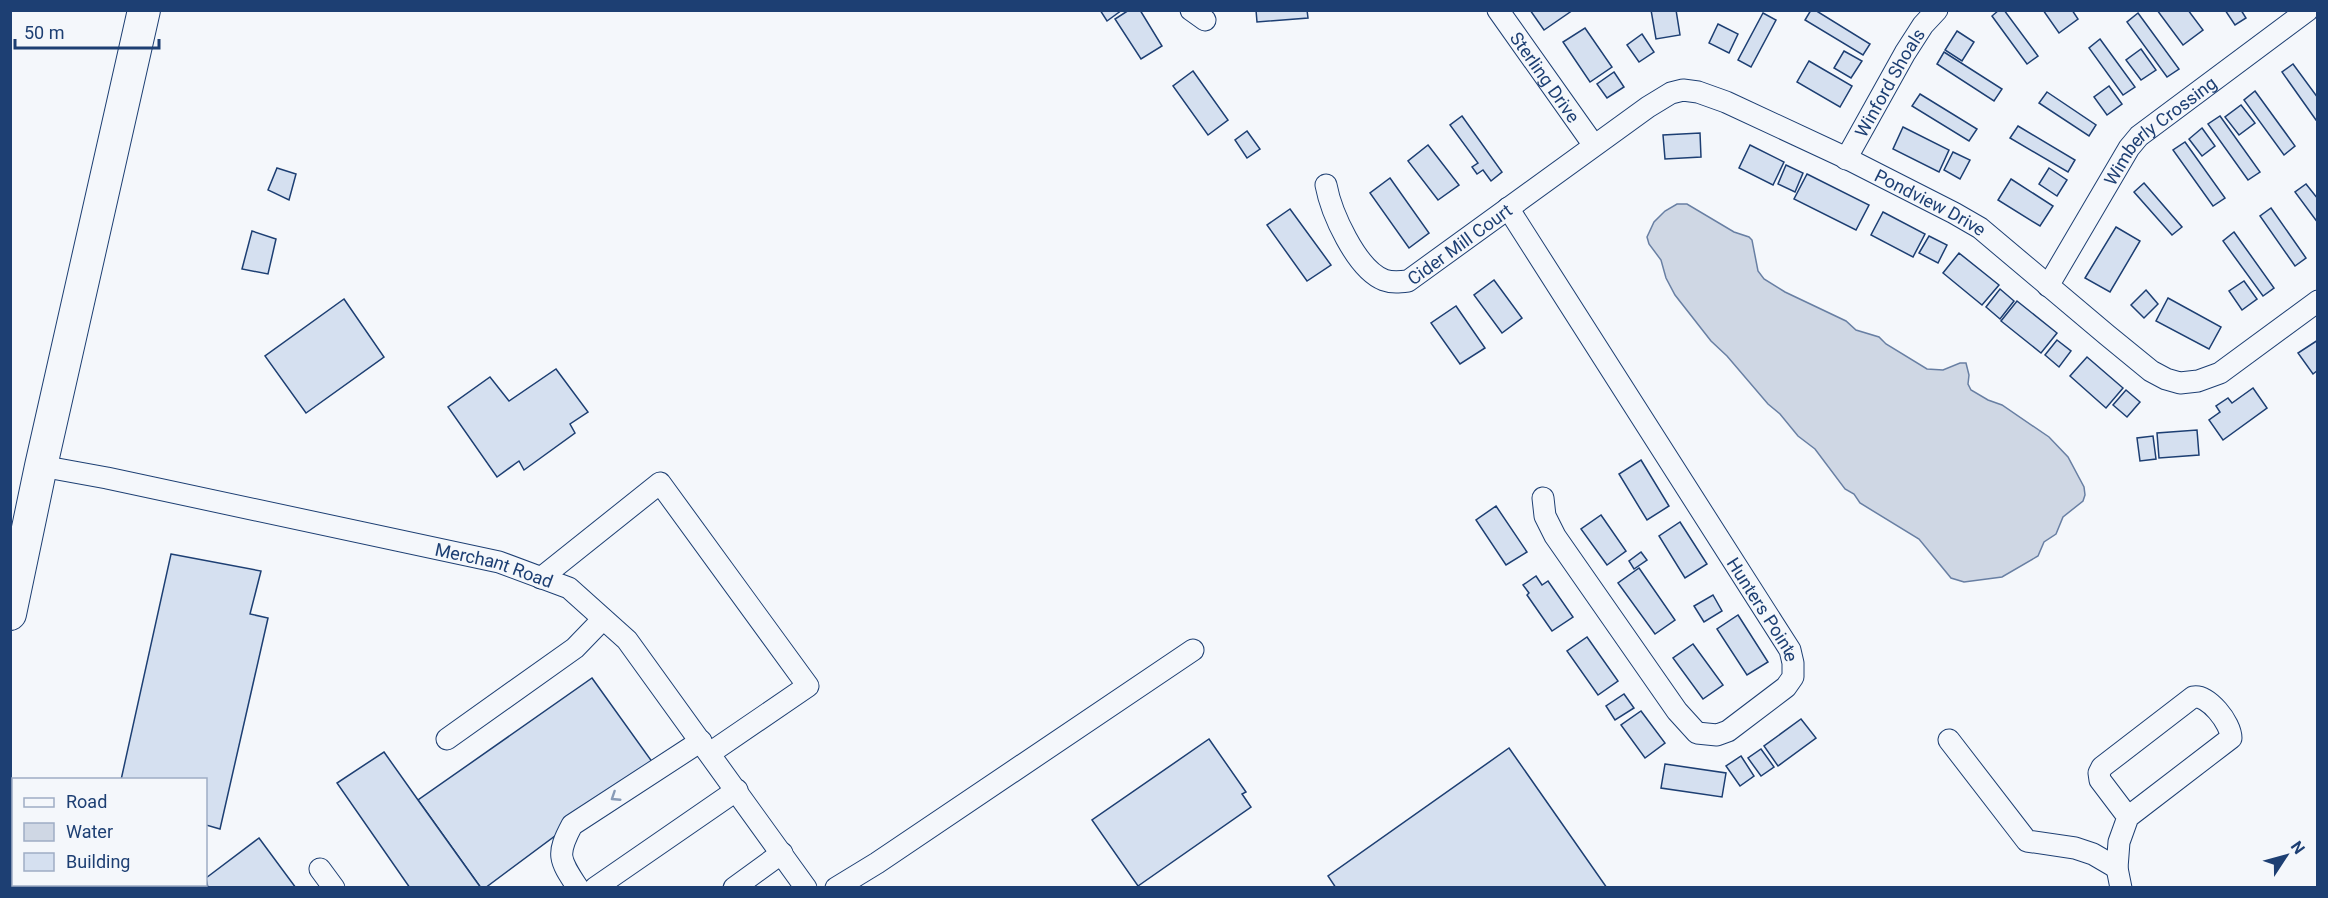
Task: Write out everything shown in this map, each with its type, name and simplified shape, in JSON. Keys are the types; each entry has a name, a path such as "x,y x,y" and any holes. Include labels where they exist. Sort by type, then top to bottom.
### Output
{"highway":[{"path":"10,614 144,10"}],"street":[{"name":"Sterling Drive","path":"1498,10 1593,144"},
{"name":"Winford Shoals","path":"1846,159 1905,53 1923,25 1937,10"},
{"name":"Wimberly Crossing","path":"2048,286 2129,148 2139,136 2308,10"},
{"name":"Pondview Drive","path":"1593,144 1671,93 1683,90 1698,92 1726,102 1846,159 1980,228 2151,371 2180,383 2209,378 2241,358 2318,301"},
{"name":"Cider Mill Court","path":"1326,185 1332,212 1361,259 1374,274 1384,280 1408,281 1593,144"},
{"name":"Hunters Pointe","path":"1508,208 1790,650 1793,663 1792,676 1786,687 1728,731 1706,736 1697,733 1677,711 1554,536 1545,516 1544,498"},
{"name":"Merchant Road","path":"41,466 499,562 568,588 627,640 806,888"},
{"path":"541,578 660,483 808,686 706,747 664,766 572,825 561,846 563,865 578,888"},
{"path":"447,739 574,648 603,619"},
{"path":"836,888 877,863 1193,650"},
{"path":"2119,878 2119,842 2128,817 2231,738 2228,725 2206,699 2200,696 2193,697 2102,767 2099,773 2100,780 2128,817"},
{"path":"1949,740 2027,841 2075,848 2093,854 2119,878"},
{"path":"595,888 737,790"},
{"path":"734,888 782,853"},
{"path":"320,869 334,888"}],"water":[{"path":"1677,204 1687,204 1734,232 1749,237 1752,240 1758,271 1764,279 1785,292 1846,321 1856,330 1879,337 1886,344 1927,369 1943,370 1966,363 1969,375 1968,384 1971,390 2002,405 2049,437 2068,457 2084,487 2085,495 2083,501 2063,517 2056,534 2044,542 2038,556 2002,577 1964,582 1951,578 1919,539 1860,503 1854,494 1845,489 1815,449 1798,436 1780,414 1768,404 1727,356 1711,341 1675,295 1666,278 1661,260 1649,244 1647,237 1654,222 1665,211"}],"building":[{"path":"1100,10 1122,10 1107,21"},
{"path":"1129,10 1140,10 1162,46 1141,59 1115,19"},
{"path":"1256,10 1307,10 1308,18 1257,22"},
{"path":"1530,10 1573,10 1544,30"},
{"path":"1651,10 1676,10 1680,35 1656,39"},
{"path":"1811,10 1815,10 1870,44 1863,55 1805,20"},
{"path":"1999,10 2004,10 2038,56 2027,64 1992,16"},
{"path":"2043,10 2072,10 2078,19 2059,33"},
{"path":"2157,10 2188,10 2203,30 2183,45"},
{"path":"2225,10 2241,10 2246,18 2235,25"},
{"path":"1763,13 1776,20 1751,67 1738,60"},
{"path":"2138,13 2179,69 2167,77 2127,22"},
{"path":"1718,24 1738,34 1729,53 1709,43"},
{"path":"1585,28 1612,67 1590,82 1563,42"},
{"path":"1957,31 1974,42 1962,61 1945,50"},
{"path":"1642,34 1654,52 1639,62 1627,45"},
{"path":"2100,39 2135,87 2123,95 2089,48"},
{"path":"2141,49 2156,70 2141,80 2126,60"},
{"path":"1844,51 1862,61 1851,78 1834,68"},
{"path":"1944,52 2002,89 1994,101 1937,64"},
{"path":"1809,61 1852,86 1840,107 1797,82"},
{"path":"2293,64 2318,98 2318,119 2316,120 2282,72"},
{"path":"1193,71 1228,120 1208,135 1173,86"},
{"path":"1614,72 1624,87 1607,98 1597,84"},
{"path":"2109,86 2122,104 2107,115 2094,97"},
{"path":"2255,91 2295,146 2284,155 2244,100"},
{"path":"2047,92 2096,125 2089,136 2039,103"},
{"path":"1920,94 1977,129 1969,141 1912,106"},
{"path":"2241,105 2255,123 2239,135 2225,117"},
{"path":"1462,116 1502,172 1491,181 1483,170 1477,174 1472,167 1478,163 1450,125"},
{"path":"2220,116 2260,172 2248,180 2208,124"},
{"path":"2018,126 2075,160 2068,172 2010,138"},
{"path":"1903,127 1949,150 1939,172 1893,149"},
{"path":"2202,128 2215,146 2202,156 2189,139"},
{"path":"1247,131 1260,149 1247,158 1235,140"},
{"path":"1700,133 1701,157 1665,159 1663,135"},
{"path":"2185,142 2225,198 2213,206 2173,150"},
{"path":"1428,145 1459,185 1438,200 1408,161"},
{"path":"1750,145 1784,162 1773,185 1739,168"},
{"path":"1953,152 1970,160 1960,179 1944,170"},
{"path":"1786,165 1803,173 1795,192 1778,184"},
{"path":"277,168 296,174 289,200 268,190"},
{"path":"2049,168 2067,180 2057,196 2039,184"},
{"path":"1807,174 1869,205 1856,230 1794,199"},
{"path":"1390,178 1429,233 1409,248 1370,193"},
{"path":"2011,179 2053,206 2040,226 1998,200"},
{"path":"2144,183 2182,227 2172,235 2134,192"},
{"path":"2306,184 2318,199 2318,223 2295,192"},
{"path":"2271,208 2306,258 2295,266 2260,216"},
{"path":"1290,209 1331,265 1307,281 1267,225"},
{"path":"1883,212 1925,234 1913,257 1871,235"},
{"path":"2116,227 2140,241 2110,292 2085,278"},
{"path":"252,231 276,239 268,274 242,269"},
{"path":"2234,232 2274,288 2263,296 2223,241"},
{"path":"1929,236 1947,245 1938,263 1919,253"},
{"path":"1959,253 1999,285 1982,305 1943,273"},
{"path":"1494,280 1522,318 1502,333 1474,295"},
{"path":"2244,281 2257,299 2242,310 2229,291"},
{"path":"2000,289 2014,301 2000,319 1986,307"},
{"path":"2146,290 2158,304 2144,318 2131,305"},
{"path":"2168,298 2221,327 2209,349 2156,321"},
{"path":"344,299 384,357 306,413 265,356"},
{"path":"2017,301 2057,333 2041,353 2001,321"},
{"path":"1456,306 1485,348 1460,364 1431,323"},
{"path":"2057,340 2071,351 2059,367 2045,355"},
{"path":"2318,340 2318,370 2313,374 2298,353"},
{"path":"2087,357 2123,388 2106,408 2070,376"},
{"path":"556,369 588,412 570,424 575,433 524,470 519,461 497,477 448,407 490,377 509,401"},
{"path":"2253,388 2267,408 2223,440 2209,420 2220,412 2216,406 2228,398 2232,403"},
{"path":"2126,390 2140,402 2127,417 2113,405"},
{"path":"2197,430 2199,455 2159,458 2157,433"},
{"path":"2153,436 2156,459 2140,461 2137,438"},
{"path":"1641,460 1669,506 1647,520 1619,474"},
{"path":"1496,506 1527,552 1506,565 1476,520"},
{"path":"1601,515 1626,551 1607,565 1581,529"},
{"path":"1680,522 1707,564 1685,578 1659,536"},
{"path":"1641,552 1647,560 1634,569 1629,561"},
{"path":"171,554 261,571 250,614 268,618 220,829 207,825 207,778 121,778"},
{"path":"1639,568 1675,620 1655,634 1618,583"},
{"path":"1536,576 1542,585 1548,581 1573,617 1552,631 1527,595 1529,593 1523,585"},
{"path":"1713,595 1722,611 1704,622 1694,606"},
{"path":"1738,615 1768,662 1747,675 1717,629"},
{"path":"1587,637 1618,681 1598,695 1567,651"},
{"path":"1693,644 1723,685 1703,699 1673,658"},
{"path":"592,678 653,763 485,888 481,888 418,800"},
{"path":"1624,694 1634,708 1615,720 1606,706"},
{"path":"1641,711 1665,743 1645,758 1621,725"},
{"path":"1801,719 1816,738 1778,766 1764,746"},
{"path":"1209,739 1246,792 1242,794 1251,807 1138,886 1092,820"},
{"path":"1509,748 1607,888 1336,888 1328,876"},
{"path":"1761,749 1774,767 1761,776 1748,758"},
{"path":"384,752 481,888 410,888 337,783"},
{"path":"1741,756 1754,776 1740,786 1726,766"},
{"path":"1665,764 1726,773 1722,797 1661,788"},
{"path":"259,838 296,888 208,888 207,877"}]}
